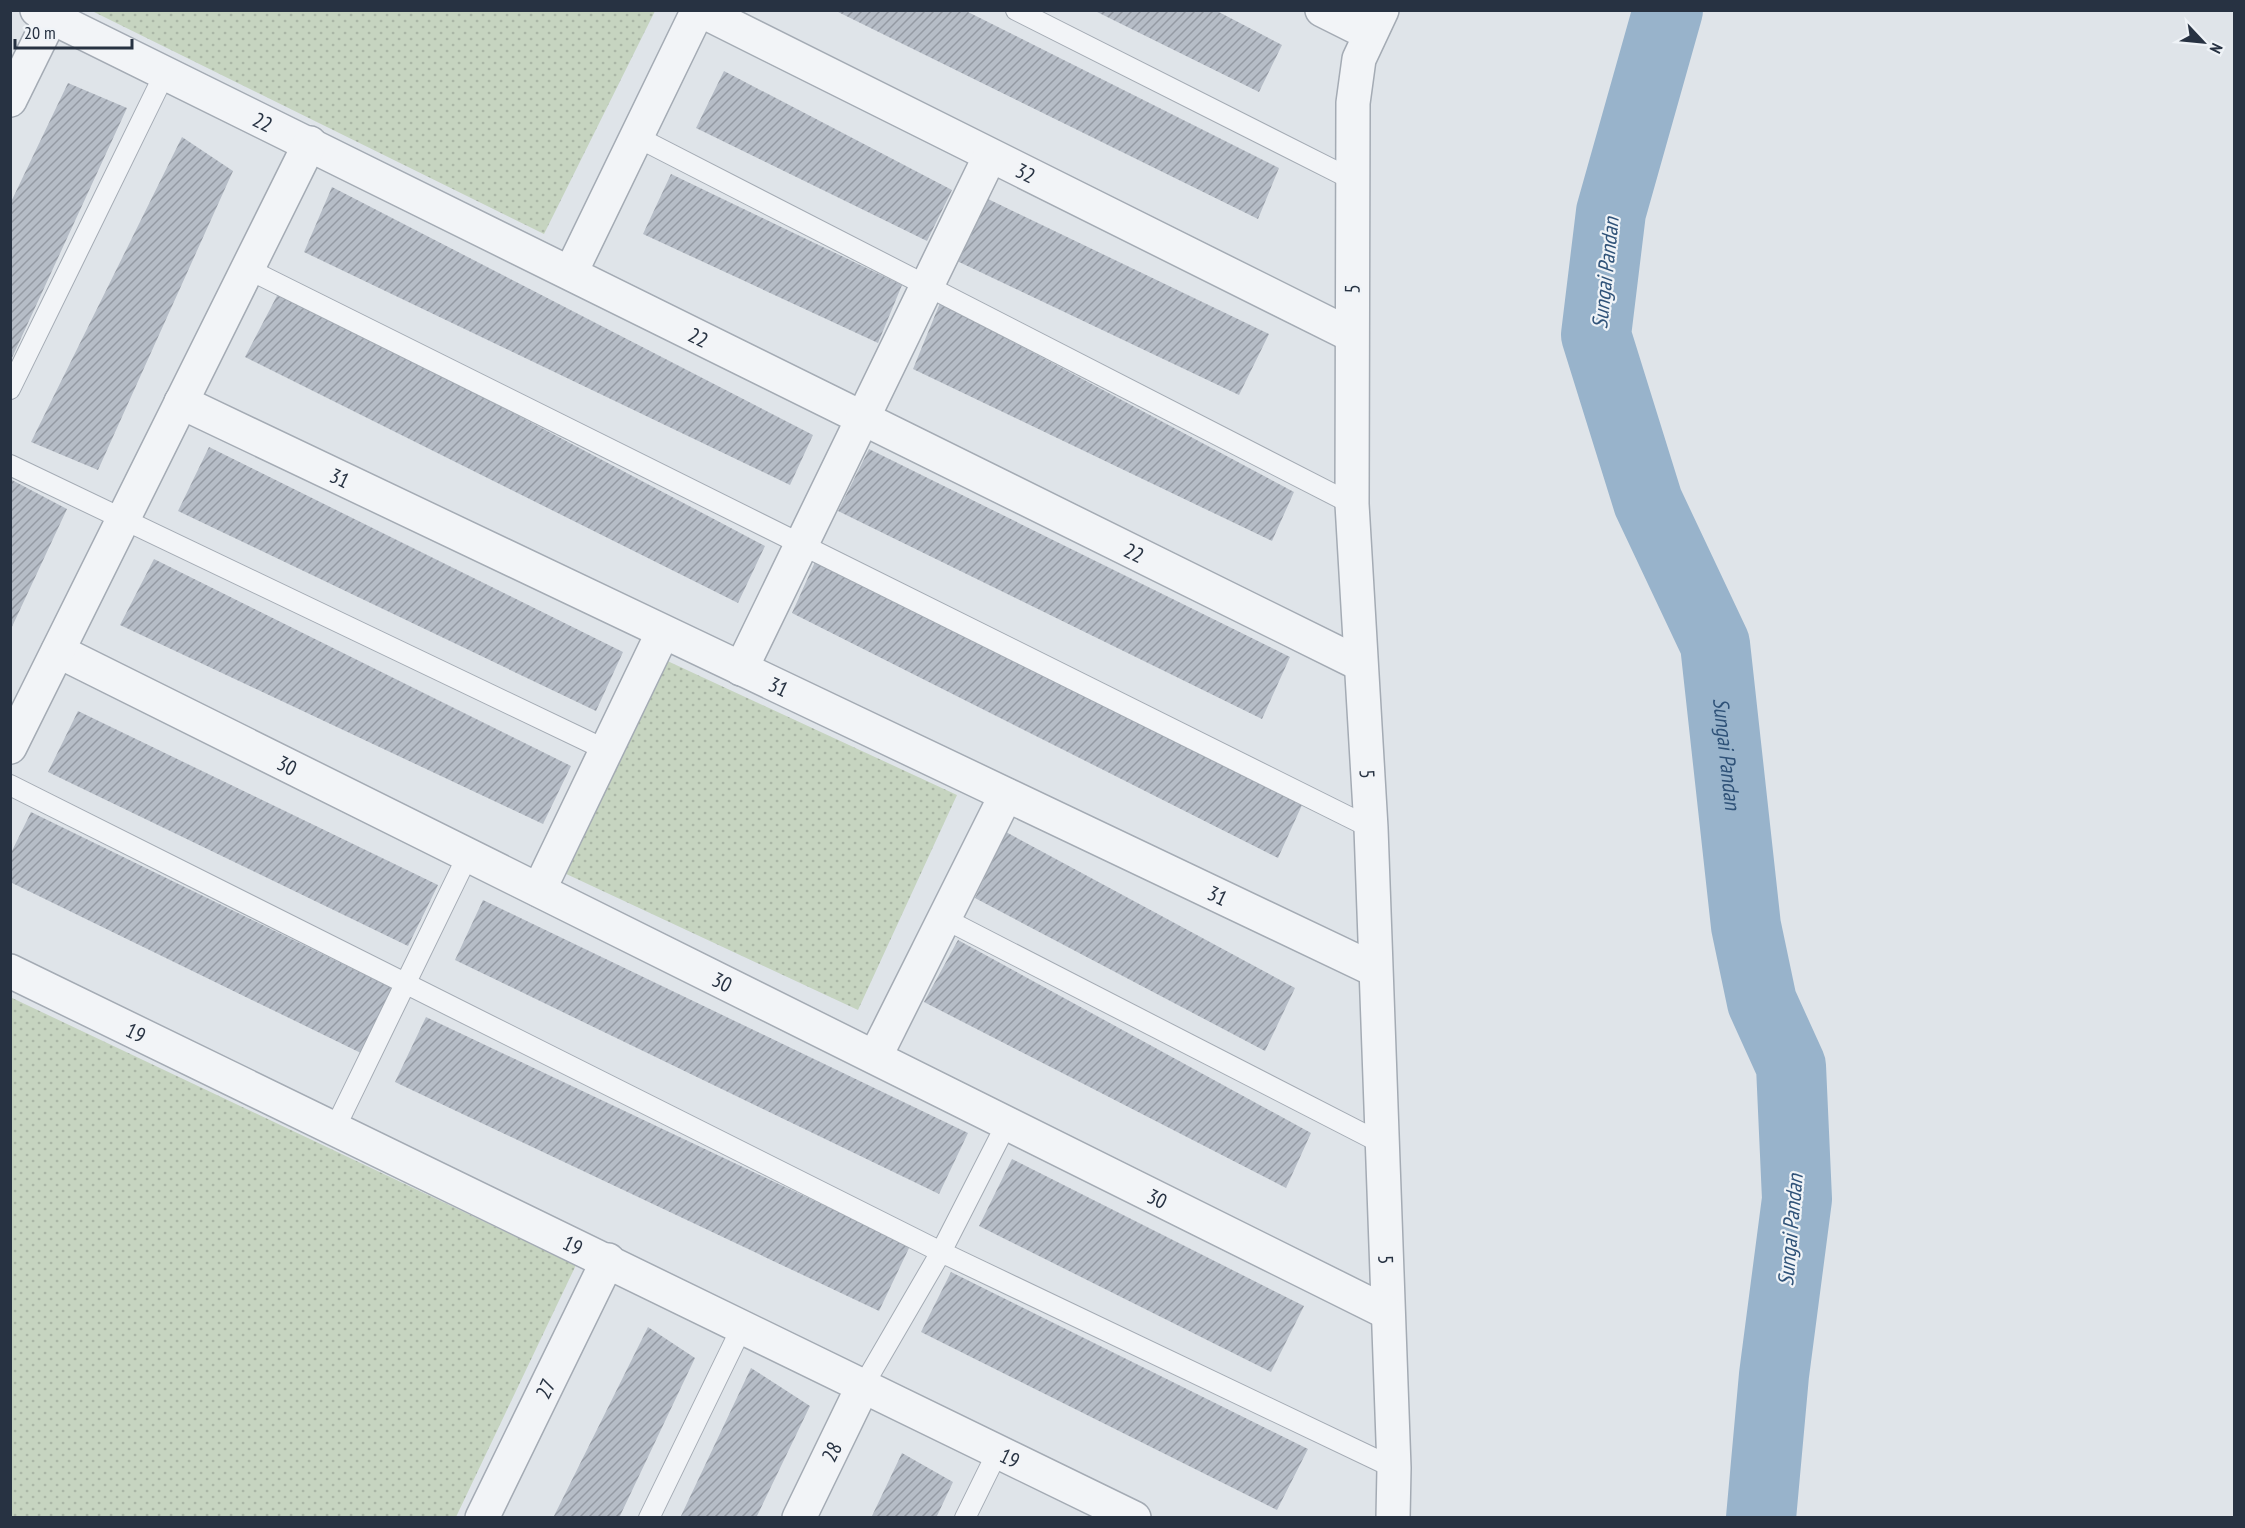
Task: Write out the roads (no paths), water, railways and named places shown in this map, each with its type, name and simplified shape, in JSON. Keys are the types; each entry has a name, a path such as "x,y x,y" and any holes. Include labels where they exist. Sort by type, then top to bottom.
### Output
{"street":[{"path":"571,272 699,10"},
{"name":"32","path":"699,10 1351,335"},
{"path":"1322,10 1376,22"},
{"path":"10,100 44,14"},
{"name":"22","path":"44,14 310,143 1360,664"},
{"name":"5","path":"1376,22 1359,59 1353,103 1355,181 1351,335 1352,504 1371,828 1383,1144 1386,1312 1394,1468 1393,1518"},
{"path":"10,747 310,143"},
{"path":"741,669 990,156"},
{"name":"31","path":"181,402 1375,970"},
{"path":"539,890 663,632"},
{"name":"30","path":"58,651 1386,1312"},
{"path":"875,1057 1005,795"},
{"name":"19","path":"10,971 608,1260 1132,1517"},
{"name":"27","path":"482,1518 608,1260"},
{"name":"28","path":"799,1518 863,1386"}],"lane":[{"path":"1016,10 1355,181"},
{"path":"10,389 165,73"},
{"path":"637,137 1352,504"},
{"path":"248,269 1371,828"},
{"path":"10,465 606,750"},
{"path":"10,785 941,1252 1394,1468"},
{"path":"335,1128 468,855"},
{"path":"945,919 1383,1144"},
{"path":"863,1386 941,1252 1007,1123"},
{"path":"649,1518 742,1327"},
{"path":"965,1518 998,1451"}],"waterway":[{"name":"Sungai Pandan","path":"1668,10 1611,212 1596,335 1648,502 1715,644 1746,926 1762,1002 1791,1066 1797,1199 1774,1375 1761,1518"}]}
